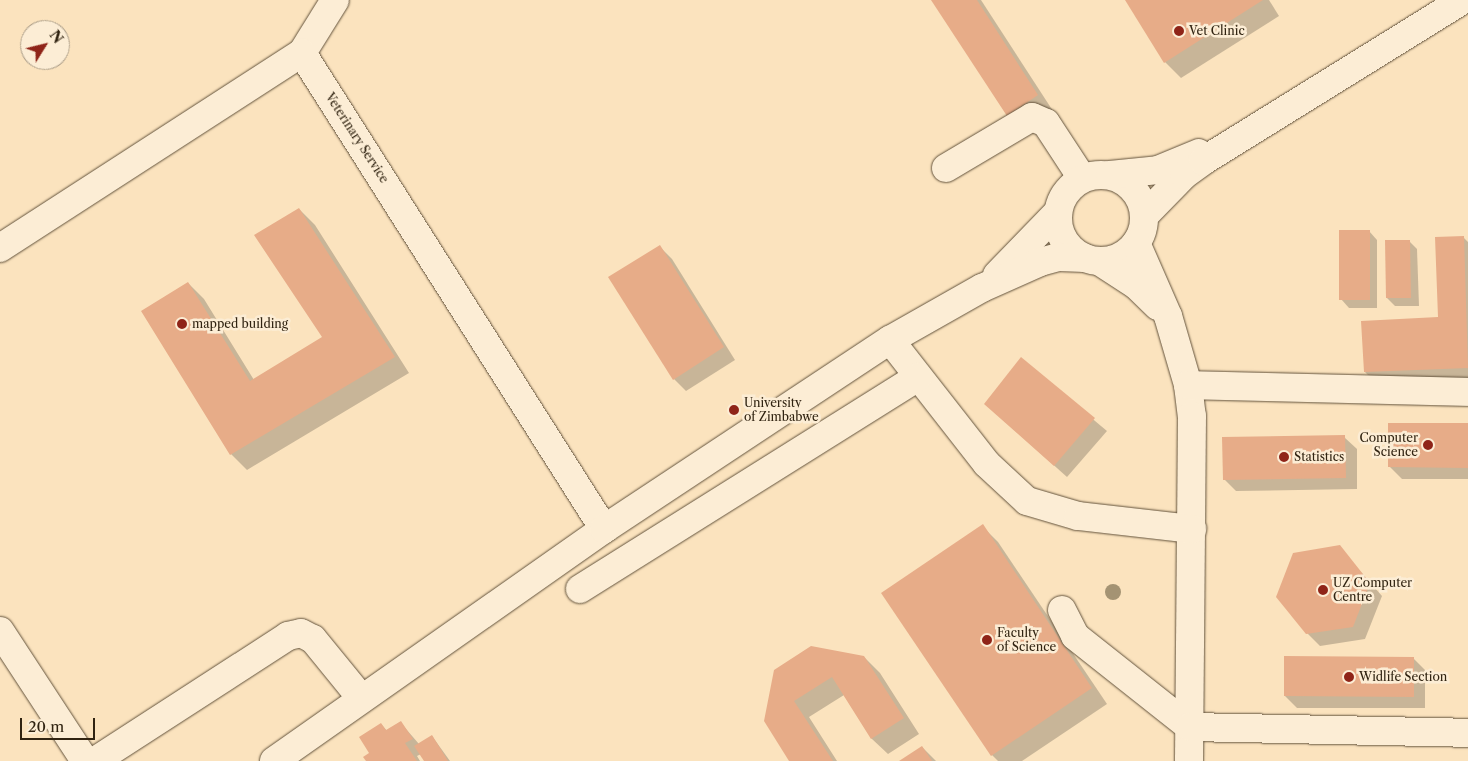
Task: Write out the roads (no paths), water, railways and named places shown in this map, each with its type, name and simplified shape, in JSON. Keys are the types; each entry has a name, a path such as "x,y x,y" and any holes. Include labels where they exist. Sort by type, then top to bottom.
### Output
{"street":[{"path":"0,248 302,53 335,0"},
{"path":"274,761 604,529 890,340 982,288 1040,262 1059,257 1092,260 1126,253 1136,243 1144,216 1184,175 1257,126 1463,0"},
{"name":"Veterinary Service","path":"302,53 604,529"},
{"path":"946,168 1032,117 1046,123 1082,178"},
{"path":"1168,316 1136,284 1092,260 1064,240 1058,212 1062,198 1082,178 1158,170 1257,126"},
{"path":"1110,175 1123,180 1134,190 1144,216"},
{"path":"982,288 1058,212"},
{"path":"1136,243 1168,316 1188,386 1192,416 1189,761"},
{"path":"890,340 987,464 1026,501 1078,516 1192,529"},
{"path":"580,589 918,376"},
{"path":"1188,386 1468,392"},
{"path":"1062,610 1075,636 1190,727 1468,733"},
{"path":"0,631 85,761"},
{"path":"95,761 288,636 301,633 313,639 362,700"}],"place":[{"name":"Vet Clinic","path":"1179,31"},
{"name":"mapped building","path":"182,324"},
{"name":"University of Zimbabwe","path":"734,410"},
{"name":"Computer Science","path":"1428,445"},
{"name":"Statistics","path":"1284,457"},
{"name":"UZ Computer Centre","path":"1323,590"},
{"name":"Faculty of Science","path":"987,640"},
{"name":"Widlife Section","path":"1349,677"}]}
